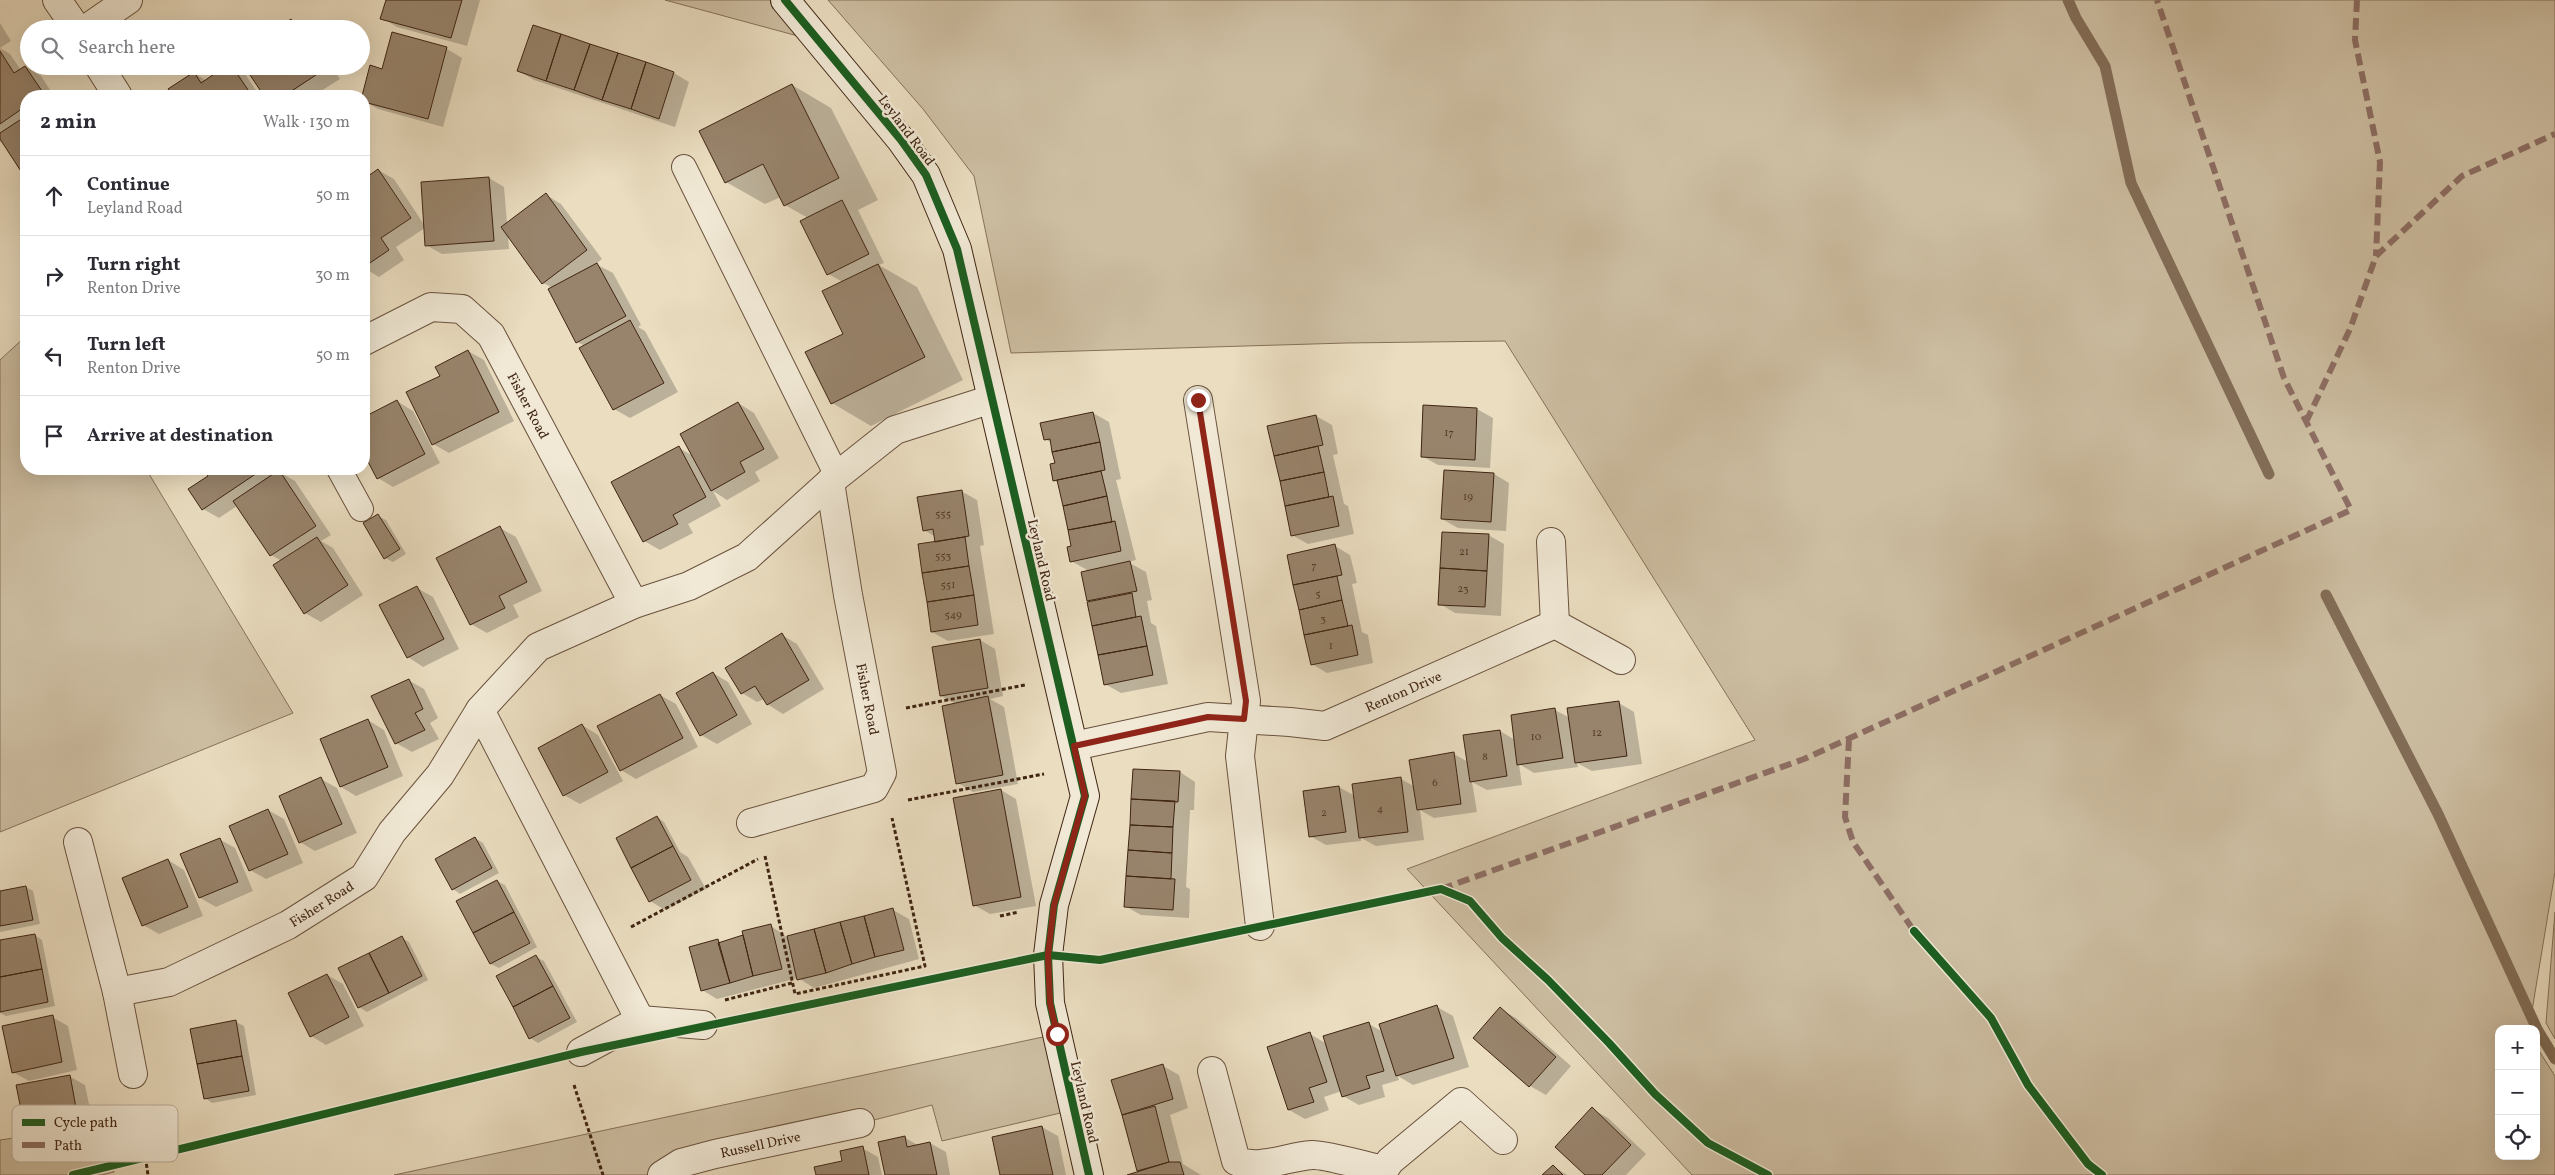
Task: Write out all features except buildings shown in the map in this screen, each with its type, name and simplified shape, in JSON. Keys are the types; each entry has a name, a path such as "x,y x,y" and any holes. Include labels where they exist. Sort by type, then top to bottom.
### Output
{"street":[{"path":"57,0 71,20"},
{"path":"99,20 128,0"},
{"name":"Leyland Road","path":"785,0 901,140 926,175 957,249 1085,796 1054,905 1048,964 1050,1003 1090,1175"},
{"path":"105,75 114,90"},
{"name":"Fisher Road","path":"370,339 431,307 462,309 491,335 634,604"},
{"name":"Fisher Road","path":"117,992 169,982 288,925 364,877 392,832 440,775 480,710 538,647 634,604 689,586 747,557 833,479 895,430 992,399"},
{"path":"1198,400 1246,701 1240,756 1260,926"},
{"name":"Fisher Road","path":"833,479 848,595 882,774 878,782"},
{"path":"1551,542 1555,624 1621,660"},
{"name":"Renton Drive","path":"1076,757 1208,717 1325,726 1555,624"},
{"path":"480,710 640,1020"},
{"path":"751,823 874,788 878,782"},
{"path":"78,842 117,992 133,1074"},
{"path":"573,1054 640,1020 696,1025"},
{"path":"1212,1071 1236,1161 1247,1165 1277,1163 1313,1155 1383,1173 1390,1162 1461,1102 1503,1140"},
{"name":"Russell Drive","path":"662,1175 681,1163 715,1154 860,1123"}],"lane":[{"path":"684,167 833,479"},
{"path":"342,475 361,509"}],"path":[{"path":"941,701 1057,679"},
{"path":"878,782 908,800 1076,757"},
{"path":"600,944 765,855 795,994 925,966 891,813 878,782"},
{"path":"696,1025 689,1009 792,983"},
{"path":"573,1054 603,1175"},
{"path":"133,1074 138,1105"},
{"path":"147,1162 148,1175"}],"shaded area":[{"path":"665,0 785,0 820,42"},
{"path":"828,0 2555,0 2555,872 2530,1025 2495,1025 2495,1160 2540,1160 2540,1052 2555,1076 2555,1175 1692,1175 1407,869 1755,740 1505,341 1346,343 1011,353 974,176 923,109"},
{"path":"20,342 20,475 150,475 293,713 0,832 0,360"},
{"path":"2555,912 2555,1039 2546,1023"},
{"path":"1057,1034 1073,1110 942,1141 932,1105 662,1175 394,1175"},
{"path":"12,1138 12,1162 112,1162 114,1172 102,1175 0,1175 0,1140"}],"waterway":[{"path":"2068,0 2076,18 2105,66 2131,183 2269,474"},
{"path":"2326,595 2438,814 2537,1029 2555,1059"}],"marked path":[{"path":"1441,889 1804,759 2351,510 2284,378 2157,0"},
{"path":"2357,0 2355,40 2380,162 2376,256"},
{"path":"2306,422 2350,329 2376,256 2462,176 2555,134"},
{"path":"1849,739 1845,817 1853,842 1914,931"}],"cycle path":[{"path":"785,0 901,140 926,175 957,249 1085,796 1054,905 1048,955 1050,1003 1089,1175"},
{"path":"178,1150 581,1052 1048,955 1100,960 1441,889 1470,901 1502,938 1548,980 1655,1094 1708,1143 1768,1175"},
{"path":"1914,931 1991,1018 2028,1085 2088,1164 2102,1175"},
{"path":"73,1175 127,1162"}],"route":[{"path":"1057,1034 1050,1003 1048,955 1054,905 1085,796 1074,746 1208,717 1244,719 1246,701 1210,462 1198,400"}]}
